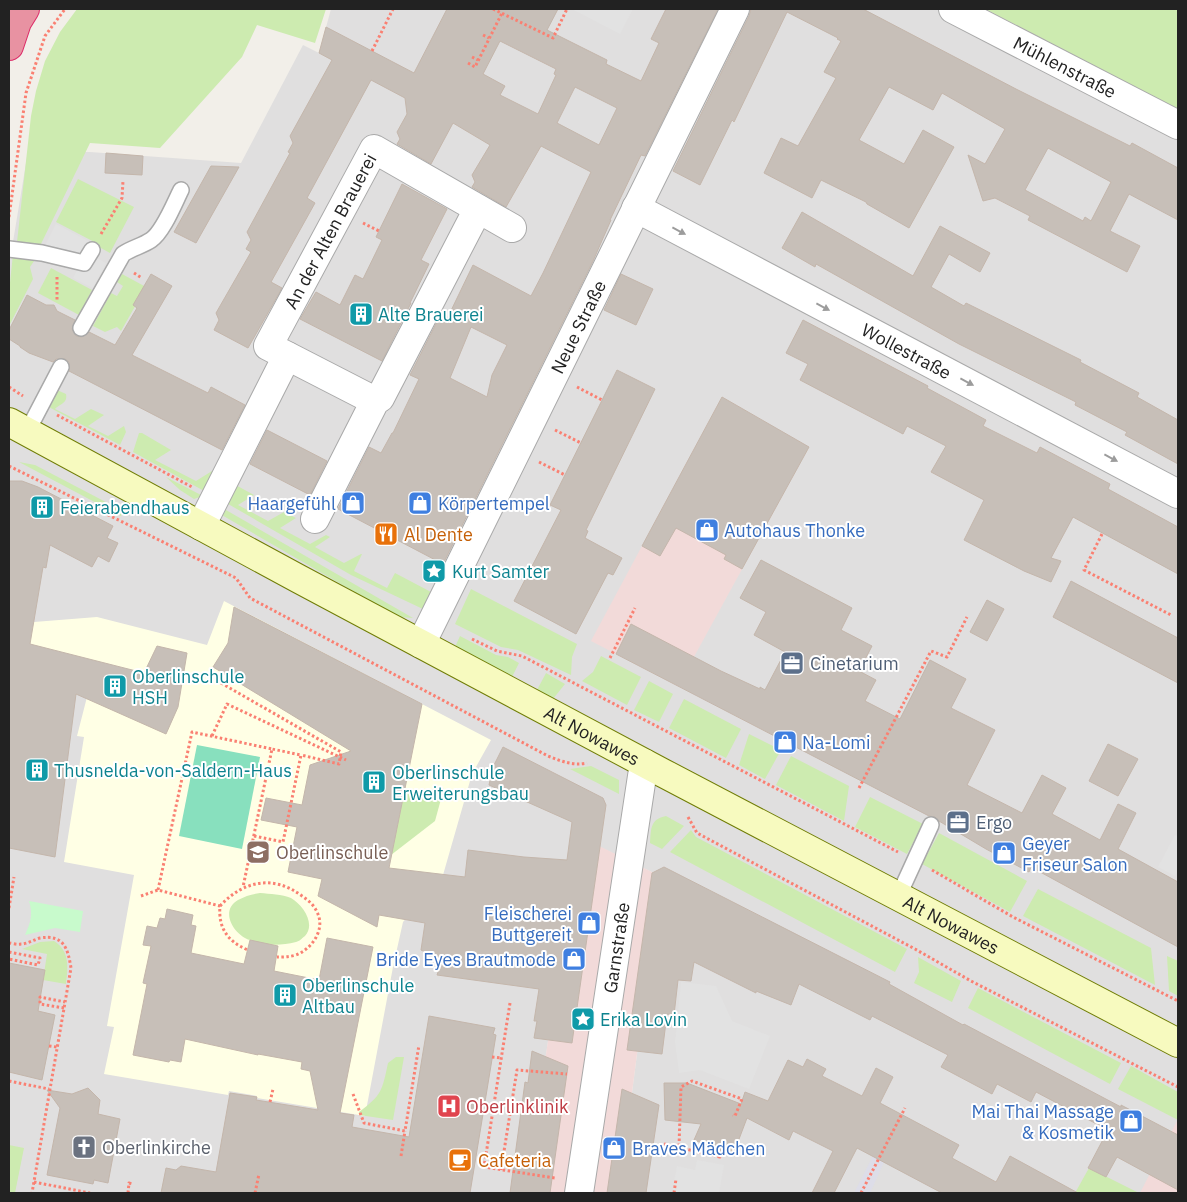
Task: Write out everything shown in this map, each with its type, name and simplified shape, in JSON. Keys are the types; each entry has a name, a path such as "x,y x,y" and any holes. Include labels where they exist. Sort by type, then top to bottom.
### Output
{"highway":[{"path":"9,46 16,22 25,9"}],"street":[{"name":"Neue Straße","path":"426,633 735,9"},
{"name":"Mühlenstraße","path":"954,9 1178,125"},
{"name":"An der Alten Brauerei","path":"375,401 268,346 374,149 512,228"},
{"path":"315,519 375,401 380,398 478,208"},
{"name":"Wollestraße","path":"636,208 1178,494"},
{"path":"201,526 287,356"},
{"name":"Alt Nowawes","path":"18,427 201,526 426,633 644,763 1178,1043"},
{"name":"Garnstraße","path":"579,1188 644,763"}],"lane":[{"path":"81,328 123,254 131,248 149,242 156,236 181,190"},
{"path":"9,249 42,253 84,263 92,250"},
{"path":"18,427 61,367"},
{"path":"898,896 931,826"}],"path":[{"path":"9,217 26,93 45,36 65,9"},
{"path":"372,51 393,9"},
{"path":"493,9 553,38 566,9"},
{"path":"468,64 475,67 502,13"},
{"path":"483,35 489,38"},
{"path":"472,57 478,60"},
{"path":"92,250 122,198 123,181"},
{"path":"9,466 236,578 250,598 548,756 569,764 579,765 593,761"},
{"path":"1102,534 1084,570 1171,615"},
{"path":"610,658 635,608"},
{"path":"859,788 931,651 947,658 967,617"},
{"path":"426,633 522,656 915,860 1013,917 1178,1001"},
{"path":"158,890 192,732 339,764 341,752 221,683"},
{"path":"212,736 227,704 346,760"},
{"path":"243,887 272,749"},
{"path":"254,836 283,842 301,755"},
{"path":"684,811 697,833 915,949 971,981 1178,1087"},
{"path":"9,908 14,877"},
{"path":"248,950 231,941 225,933 220,924 220,906 228,897 243,887 267,882 281,884 295,890 307,899 318,914 320,923 319,932 305,950 296,955 277,956"},
{"path":"141,896 158,890 220,906"},
{"path":"9,943 22,945 40,938 52,938 62,942 68,951 71,968 32,1193"},
{"path":"9,952 40,958 38,965 9,959"},
{"path":"64,1008 40,1004 40,997 65,1002"},
{"path":"510,1003 484,1167 579,1188"},
{"path":"401,1156 419,1045"},
{"path":"49,1046 57,1047"},
{"path":"492,1057 502,1058"},
{"path":"501,1170 517,1070 567,1074"},
{"path":"9,1081 49,1089"},
{"path":"679,1146 681,1087 692,1081 742,1099 735,1116 732,1115"},
{"path":"270,1102 273,1089"},
{"path":"353,1094 364,1123 405,1131"},
{"path":"861,1193 905,1108"},
{"path":"664,1144 720,1156 722,1150"},
{"path":"255,1193 259,1174"},
{"path":"674,1193 676,1179"},
{"path":"34,1182 90,1193"},
{"path":"128,1193 129,1183 133,1184"}],"shaded area":[{"path":"331,9 985,9 1178,109 1178,1193 619,1193 660,876 579,837 525,1193 9,1193 9,266 28,151 90,152 241,163 303,45 319,53"},
{"path":"572,9 633,9 620,34"},
{"path":"56,224 90,242 85,252 106,263 93,288 73,278 78,268 43,250"},
{"name":"Autohaus Thonke","path":"722,397 809,447 678,686 591,641"},
{"name":"Oberlinschule","path":"224,601 491,740 472,774 443,875 403,922 365,1116 257,1098 257,1096 229,1091 228,1095 104,1074 114,1027 107,1026 134,875 64,862 84,737 77,736 87,697 21,680 22,620 34,622 97,617 207,645"},
{"path":"1175,835 1178,836 1178,870 1175,876 1158,867"},
{"path":"579,836 660,876 619,1193 525,1193"},
{"path":"681,982 716,986 732,1021 770,1036 749,1089 700,1070 679,1073 675,1043"},
{"path":"895,1113 884,1162 870,1193 854,1193"},
{"path":"1178,1119 1178,1193 1140,1193"},
{"path":"697,1160 724,1165 719,1193 672,1193 677,1166 695,1170"}],"green space":[{"path":"77,9 326,9 315,43 257,25 242,57 160,148 90,143 40,246 17,242 31,116 36,91 45,61 60,32"},
{"path":"985,9 1178,9 1178,109"},
{"path":"78,179 134,207 110,253 99,247 100,245 56,222"},
{"path":"13,254 34,261 30,267 33,279 9,326 9,292"},
{"path":"51,268 92,290 79,315 38,293"},
{"path":"122,274 146,287 121,331 117,327 105,332 93,326 111,293 117,296 123,286 117,282"},
{"path":"57,390 66,394 66,399 55,409 75,419 91,409 104,415 88,426 108,436 124,426 126,432 120,445 45,405"},
{"path":"139,433 171,450 155,460 196,481 212,471 215,472 206,492 133,452"},
{"path":"19,462 35,465 123,511 121,516"},
{"path":"166,477 203,496 194,499 180,490"},
{"path":"232,483 254,495 238,505 268,521 284,512 296,518 280,528 310,544 326,535 330,537 315,547 344,563 362,554 354,571 387,588 395,573 431,592 432,598 425,610 351,575 223,501"},
{"path":"219,506 413,618 398,617 220,514"},
{"path":"471,589 577,644 572,657 571,675 518,650 501,647 455,624"},
{"path":"460,636 496,655 508,657 519,663 512,677 455,647"},
{"path":"601,656 641,677 627,705 582,681 593,672"},
{"path":"546,673 565,684 553,699 537,690"},
{"path":"649,681 673,694 659,722 634,710"},
{"path":"684,699 741,729 726,758 669,728"},
{"path":"749,734 781,750 765,779 739,765"},
{"path":"197,745 260,757 242,849 179,836"},
{"path":"791,756 849,786 844,821 776,785"},
{"path":"591,766 619,780 619,794 570,769"},
{"path":"444,788 435,821 391,855 404,794"},
{"path":"870,797 923,824 907,854 855,827"},
{"path":"666,816 684,826 662,849 650,843 651,833 654,822"},
{"path":"691,830 696,837 907,949 895,972 670,852"},
{"path":"939,833 1027,881 1010,912 922,864"},
{"path":"1038,889 1151,948 1155,985 1023,916"},
{"path":"260,893 276,894 291,898 300,905 309,921 308,931 305,936 296,942 273,945 256,942 239,933 234,928 229,916 232,905 243,897"},
{"path":"29,901 83,911 80,932 55,928 25,935 31,918"},
{"path":"54,941 63,950 67,960 66,984 43,980 47,954 22,949 40,942"},
{"path":"1167,956 1178,961 1178,996 1169,991"},
{"path":"918,957 961,981 952,1002 914,983 919,972"},
{"path":"978,988 1121,1063 1110,1084 968,1008"},
{"path":"396,1057 404,1057 393,1120 359,1115 359,1112 380,1092 388,1063"},
{"path":"1131,1066 1178,1092 1178,1120 1118,1089"},
{"path":"9,1145 24,1148 15,1193 9,1193"},
{"path":"1089,1168 1139,1193 1075,1193"}],"building":[{"path":"447,9 558,9 547,30 607,60 606,64 641,81 659,43 651,39 666,9 718,9 645,156 641,155 593,261 443,564 338,509 369,447 381,453 393,433 419,379 410,375 439,318 446,321 473,265 531,296 591,172 541,146 506,207 472,187 475,182 472,175 490,145 453,123 431,164 397,144 400,139 397,132 407,114 405,98 371,80 307,198 315,203 271,282 282,288 248,348 214,330 219,320 216,313 251,252 246,249 251,240 247,232 290,153 288,152 293,143 290,136 332,60 319,53 326,27 414,73","holes":["500,41 556,69 554,74 556,75 538,114 500,95 505,86 483,74","575,87 617,108 599,145 557,123","471,327 507,345 492,375 487,397 450,378"]},
{"path":"751,9 863,9 1016,89 1130,146 1132,143 1178,168 1178,220 1129,194 1110,231 1140,246 1127,272 1028,220 1030,216 995,198 983,201 968,155 985,164 1005,129 942,93 933,110 889,87 859,140 904,164 923,130 954,147 909,228 866,202 821,180 812,198 764,173 781,138 798,146 836,78 824,72 841,41 787,12 734,122 732,120 700,185 673,171","holes":["1048,148 1111,182 1091,221 1085,217 1083,221 1025,190"]},
{"path":"106,153 143,156 142,175 105,173"},
{"path":"211,166 239,167 196,243 174,232"},
{"path":"402,184 447,209 421,260 429,264 382,361 300,319 316,292 340,305 355,275 363,279 382,240 376,237"},
{"path":"802,212 913,276 940,226 990,253 980,272 949,254 931,287 964,306 966,303 1081,360 1080,362 1139,393 1137,397 1178,420 1178,464 1125,435 1127,432 1075,405 1076,402 959,344 816,264 815,267 782,248"},
{"path":"151,274 172,286 132,355 208,393 211,387 245,405 222,450 69,371 69,362 65,359 56,359 53,362 29,353 9,339 9,330 27,295 46,305 54,305 57,311 75,320 72,329 76,336 82,337 89,332 115,345 137,308 133,305"},
{"path":"621,274 653,289 636,325 604,310"},
{"path":"803,320 928,386 927,388 986,420 983,426 1037,453 1040,447 1110,484 1108,489 1178,527 1178,574 1073,517 1051,558 1061,561 1051,582 1024,571 964,540 984,500 931,472 946,446 907,426 903,434 800,380 808,364 786,353"},
{"path":"617,370 655,389 586,530 588,531 585,538 622,558 613,575 608,573 576,634 514,601 561,510 550,505"},
{"path":"722,397 809,447 742,569 724,559 726,555 676,528 660,556 642,546"},
{"path":"267,430 327,461 310,495 250,464"},
{"path":"9,481 22,481 38,487 113,526 107,538 118,543 109,562 98,556 92,567 50,545 46,568 43,567 30,644 144,673 157,646 187,653 178,707 166,734 76,694 55,857 9,848"},
{"path":"761,560 852,608 841,630 872,646 859,671 876,680 865,701 900,719 930,660 966,679 951,708 995,730 967,785 1022,813 1042,775 1066,788 1052,814 1100,840 1118,804 1136,813 1118,849 1178,882 1178,947 1031,867 1029,872 986,849 935,817 929,816 616,654 631,624 721,671 765,690 785,652 754,635 766,612 740,598"},
{"path":"1071,581 1178,638 1178,683 1053,617"},
{"path":"987,600 1004,609 987,641 970,632"},
{"path":"234,607 422,704 389,868 465,877 468,850 567,860 572,822 489,785 491,776 489,775 503,747 603,798 606,805 572,1043 534,1038 537,1021 534,1021 539,989 437,975 442,961 421,950 425,923 379,915 377,927 318,896 322,879 288,872 297,827 261,820 266,798 302,805 310,765 351,751 213,667 228,643"},
{"path":"1108,744 1138,759 1118,796 1089,781"},
{"path":"664,867 890,982 889,984 963,1025 1178,1135 1178,1190 1117,1157 1106,1177 1088,1168 1108,1130 1036,1092 1031,1102 997,1084 992,1094 941,1067 948,1055 872,1016 870,1020 799,984 791,1005 756,991 756,993 694,962 691,981 678,980 674,1015 667,1014 662,1054 627,1050 652,873"},
{"path":"167,909 193,915 191,925 196,926 191,953 244,964 250,940 278,946 274,971 319,980 327,938 373,947 340,1113 354,1115 352,1127 409,1137 429,1016 495,1028 493,1034 496,1035 470,1193 161,1193 166,1168 176,1170 181,1166 216,1172 230,1093 257,1097 256,1100 318,1110 310,1071 301,1069 302,1062 258,1055 185,1039 181,1062 170,1060 169,1062 133,1055 147,984 143,983 151,946 143,945 147,926 157,928 160,918 165,919"},
{"path":"9,963 45,970 38,1011 55,1015 42,1080 9,1072"},
{"path":"532,1051 568,1066 550,1193 510,1193 525,1082 528,1083"},
{"path":"807,1059 826,1069 822,1076 862,1096 876,1068 893,1077 880,1103 959,1145 952,1158 996,1182 1010,1156 1078,1193 942,1193 857,1148 834,1193 812,1193 833,1151 793,1131 789,1140 747,1118 733,1155 694,1140 701,1124 665,1120 664,1083 687,1083 741,1104 745,1092 768,1101 788,1060 803,1067"},
{"name":"Oberlinkirche","path":"88,1088 100,1100 98,1114 120,1119 108,1183 94,1180 93,1184 47,1175 60,1108 47,1090 72,1094"},
{"path":"622,1089 659,1105 646,1193 607,1193"}],"place":[{"name":"Alte Brauerei","path":"361,314"},
{"name":"Haargefühl","path":"353,503"},
{"name":"Körpertempel","path":"420,503"},
{"name":"Feierabendhaus","path":"42,507"},
{"name":"Autohaus Thonke","path":"707,530"},
{"name":"Al Dente","path":"386,534"},
{"name":"Kurt Samter","path":"434,571"},
{"name":"Cinetarium","path":"792,663"},
{"name":"Oberlinschule HSH","path":"115,686"},
{"name":"Na-Lomi","path":"785,742"},
{"name":"Thusnelda-von-Saldern-Haus","path":"37,770"},
{"name":"Oberlinschule Erweiterungsbau","path":"374,782"},
{"name":"Ergo","path":"958,822"},
{"name":"Oberlinschule","path":"258,852"},
{"name":"Geyer Friseur Salon","path":"1004,853"},
{"name":"Fleischerei Buttgereit","path":"589,923"},
{"name":"Bride Eyes Brautmode","path":"574,959"},
{"name":"Oberlinschule Altbau","path":"285,995"},
{"name":"Erika Lovin","path":"583,1019"},
{"name":"Oberlinklinik","path":"449,1106"},
{"name":"Mai Thai Massage & Kosmetik","path":"1131,1121"},
{"name":"Oberlinkirche","path":"84,1147"},
{"name":"Braves Mädchen","path":"614,1148"},
{"name":"Cafeteria","path":"460,1160"}]}
